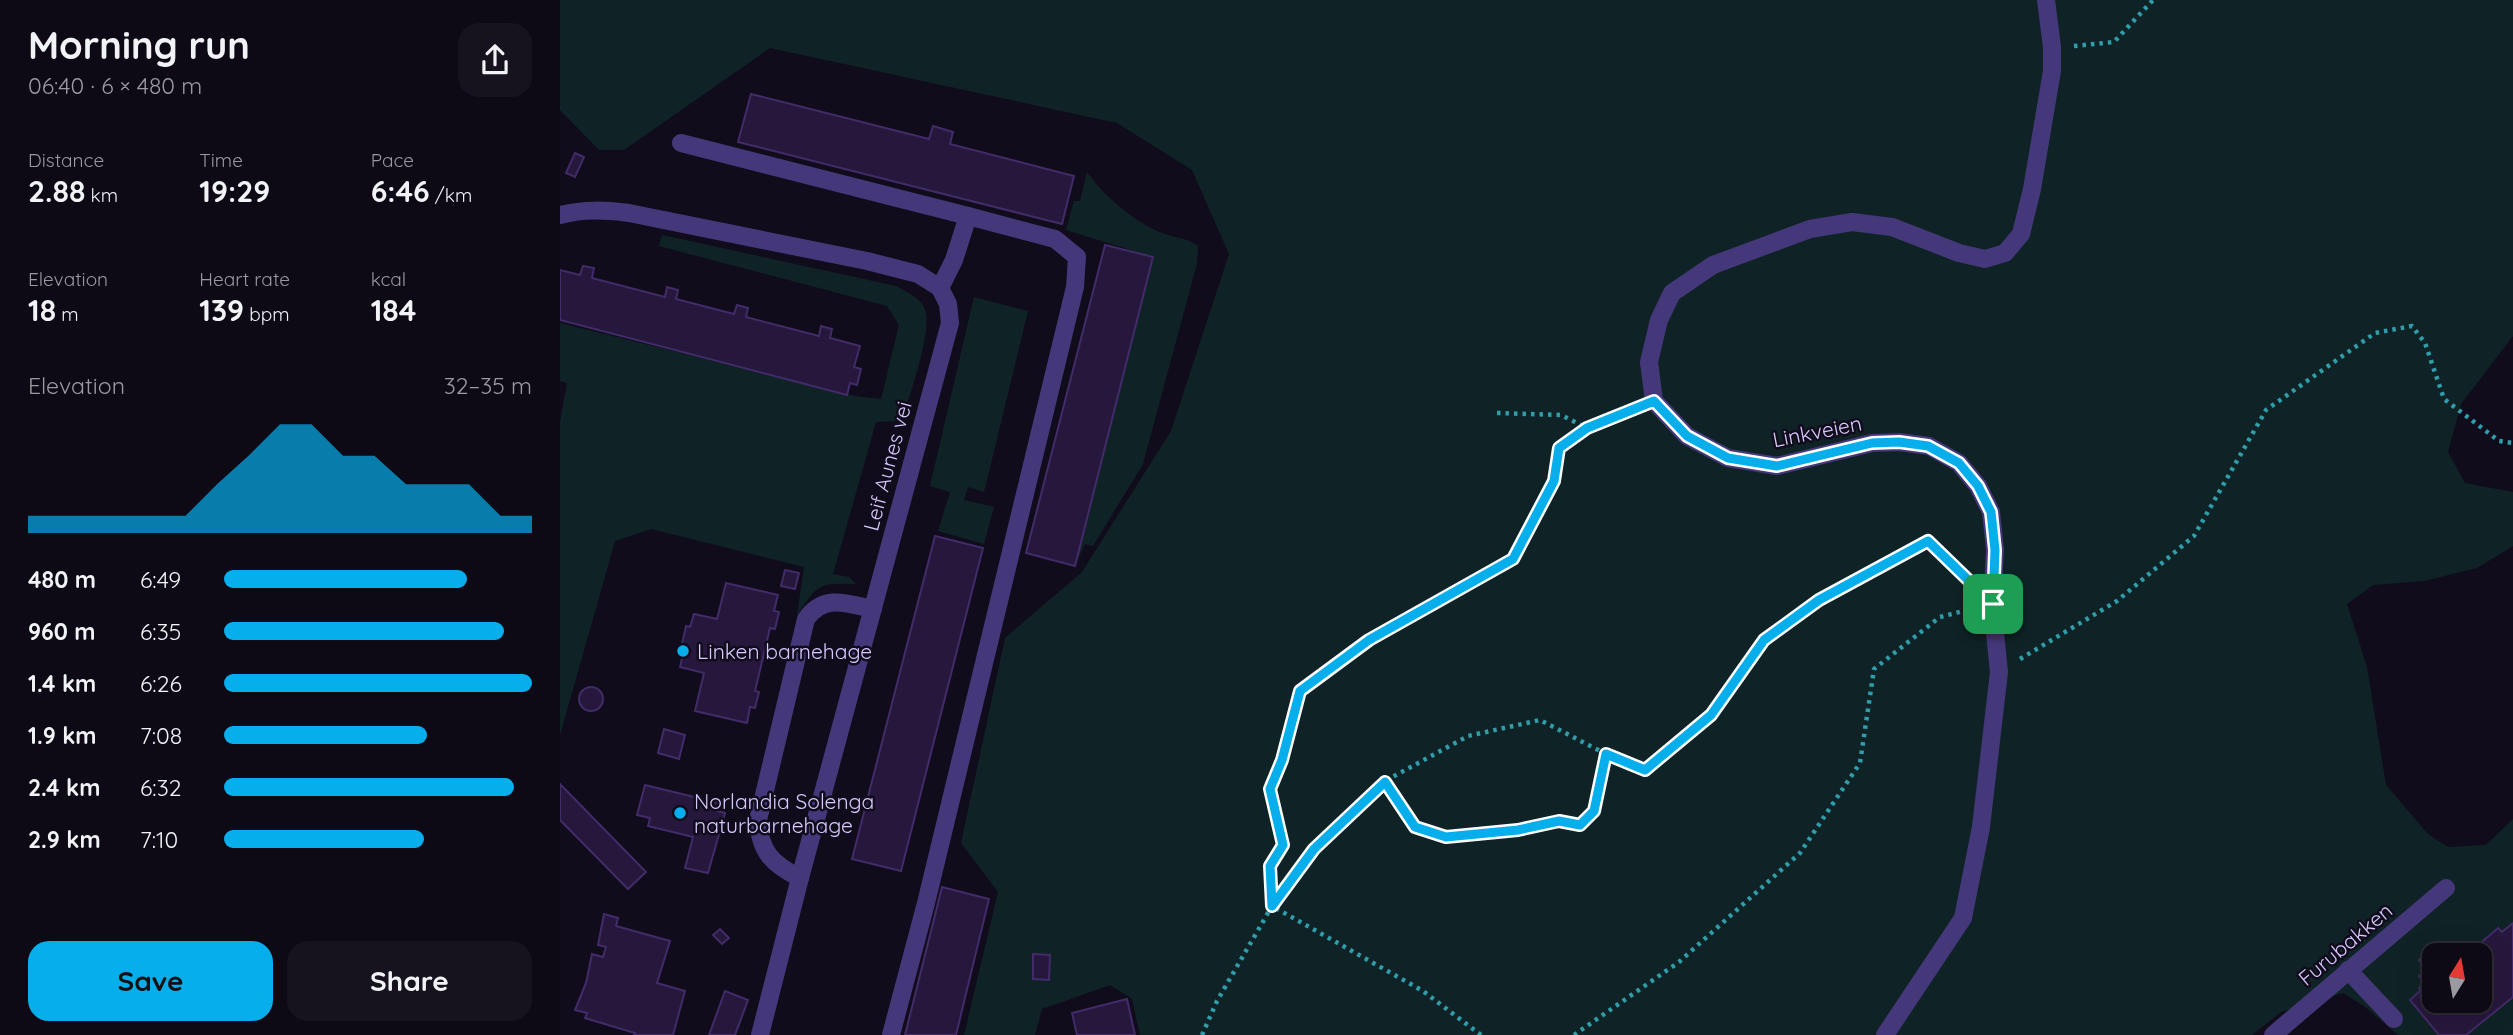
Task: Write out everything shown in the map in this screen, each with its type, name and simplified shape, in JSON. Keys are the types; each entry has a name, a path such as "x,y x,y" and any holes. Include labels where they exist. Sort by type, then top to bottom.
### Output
{"street":[{"path":"1654,401 1649,362 1658,320 1672,293 1713,265 1810,229 1852,222 1892,226 1959,253 1985,259 2005,253 2021,234 2032,189 2052,71 2046,0"},
{"path":"681,143 1055,239 1077,257 1075,287 926,903 891,1035"},
{"path":"560,215 604,209 629,213 867,261 918,274 940,288 954,260 968,216"},
{"name":"Leif Aunes vei","path":"760,1035 950,323 948,304 940,288"},
{"name":"Linkveien","path":"1654,401 1687,436 1728,458 1777,466 1872,443 1899,442 1928,446 1959,463 1978,486 1991,512 1995,550 1993,604 1998,672 1981,827 1963,918 1885,1035"},
{"path":"800,878 781,869 768,855 759,837 758,820 806,619 814,608 824,603 843,602 873,608"},
{"name":"Furubakken","path":"2273,1035 2446,888"},
{"path":"2348,970 2394,1018"}],"path":[{"path":"2052,47 2114,42 2153,0"},
{"path":"1998,672 2117,601 2194,536 2266,410 2375,333 2412,326 2425,344 2444,399 2499,441 2513,443"},
{"path":"1272,906 1270,866 1283,845 1270,789 1282,760 1300,691 1369,640 1513,559 1554,481 1559,448 1587,428 1654,401"},
{"path":"1497,413 1561,415 1587,428"},
{"path":"1202,1035 1217,1002 1272,906 1314,849 1385,782 1468,736 1540,720 1606,754 1645,770 1711,715 1764,640 1819,600 1928,541 1993,604"},
{"path":"1574,1035 1679,962 1800,853 1860,762 1874,669 1940,617 1993,604"},
{"path":"1385,782 1415,827 1446,837 1518,830 1559,821 1580,825 1594,811 1606,754"},
{"path":"1272,906 1423,991 1481,1035"}],"green space":[{"path":"560,0 2513,0 2513,336 2461,404 2448,452 2465,483 2513,492 2513,546 2477,568 2424,581 2373,585 2347,604 2367,667 2386,785 2428,834 2448,847 2486,845 2513,819 2513,1035 2398,1035 2364,1006 2343,993 2281,1012 2252,1035 1140,1035 1132,999 1110,985 1042,1009 1035,1035 964,1035 998,892 961,843 1005,638 1082,572 1171,431 1229,254 1192,170 1117,123 770,48 624,150 599,150 560,110"},
{"path":"1087,172 1112,200 1145,225 1198,246 1197,263 1143,464 1093,546 1085,544 1075,565 1153,257 1066,230 1074,201 1080,201"},
{"path":"662,235 896,286 916,298 925,309 927,319 923,347 902,421 876,422 833,574 849,577 856,584 833,584 820,588 797,615 804,567 651,529 615,541 560,735 560,422 567,383 560,381 560,323 855,396 881,399 899,325 887,306 659,246"},
{"path":"974,297 1028,311 984,492 968,487 964,500 994,507 984,544 938,531 950,492 930,486"}],"building":[{"path":"751,94 929,139 933,126 953,132 950,144 1074,176 1062,224 738,142"},
{"path":"575,153 584,157 575,177 566,173"},
{"path":"1105,245 1153,257 1075,566 1026,553"},
{"path":"583,266 594,268 592,278 665,297 667,287 678,290 676,299 734,314 737,305 748,308 746,317 819,336 821,326 832,329 830,338 860,346 854,367 861,369 857,385 850,383 847,395 560,320 560,270 580,275"},
{"path":"935,536 983,548 901,871 852,859"},
{"path":"785,570 799,573 795,589 781,586"},
{"path":"726,583 778,595 774,611 779,612 775,629 770,628 755,691 759,692 755,708 750,707 747,723 695,711 704,673 680,667 686,626 690,627 694,614 717,619"},
{"path":"591,687 600,690 603,699 600,708 591,711 582,708 579,699 582,690"},
{"path":"664,729 685,735 679,759 658,753"},
{"path":"560,784 646,872 628,889 560,820"},
{"path":"645,785 719,803 717,811 725,813 708,873 685,868 693,837 648,826 650,818 637,815"},
{"path":"942,887 989,899 956,1035 905,1035"},
{"path":"604,914 618,918 616,926 670,941 657,983 685,991 673,1035 634,1035 635,1033 585,1018 587,1013 575,1010 586,983 592,954 603,957 606,947 598,945"},
{"path":"2513,923 2513,997 2466,1035 2439,1035 2410,1000 2422,986 2422,1013 2492,1013 2492,943 2481,943 2498,928 2502,932"},
{"path":"720,929 729,938 722,944 713,935"},
{"path":"1033,954 1050,955 1049,980 1033,979"},
{"path":"725,991 748,1000 735,1035 709,1035"},
{"path":"1127,999 1135,1035 1077,1035 1072,1013"}],"place":[{"name":"Linken barnehage","path":"683,651"},
{"name":"Norlandia Solenga naturbarnehage","path":"680,813"}],"route":[{"path":"1654,401 1687,436 1728,458 1777,466 1872,443 1899,442 1928,446 1959,463 1978,486 1991,512 1995,550 1993,604 1928,541 1819,600 1764,640 1711,715 1645,770 1606,754 1594,811 1580,825 1559,821 1518,830 1446,837 1415,827 1385,782 1314,849 1272,906 1270,866 1283,845 1270,789 1282,760 1300,691 1369,640 1513,559 1554,481 1559,448 1587,428 1654,401"}]}
